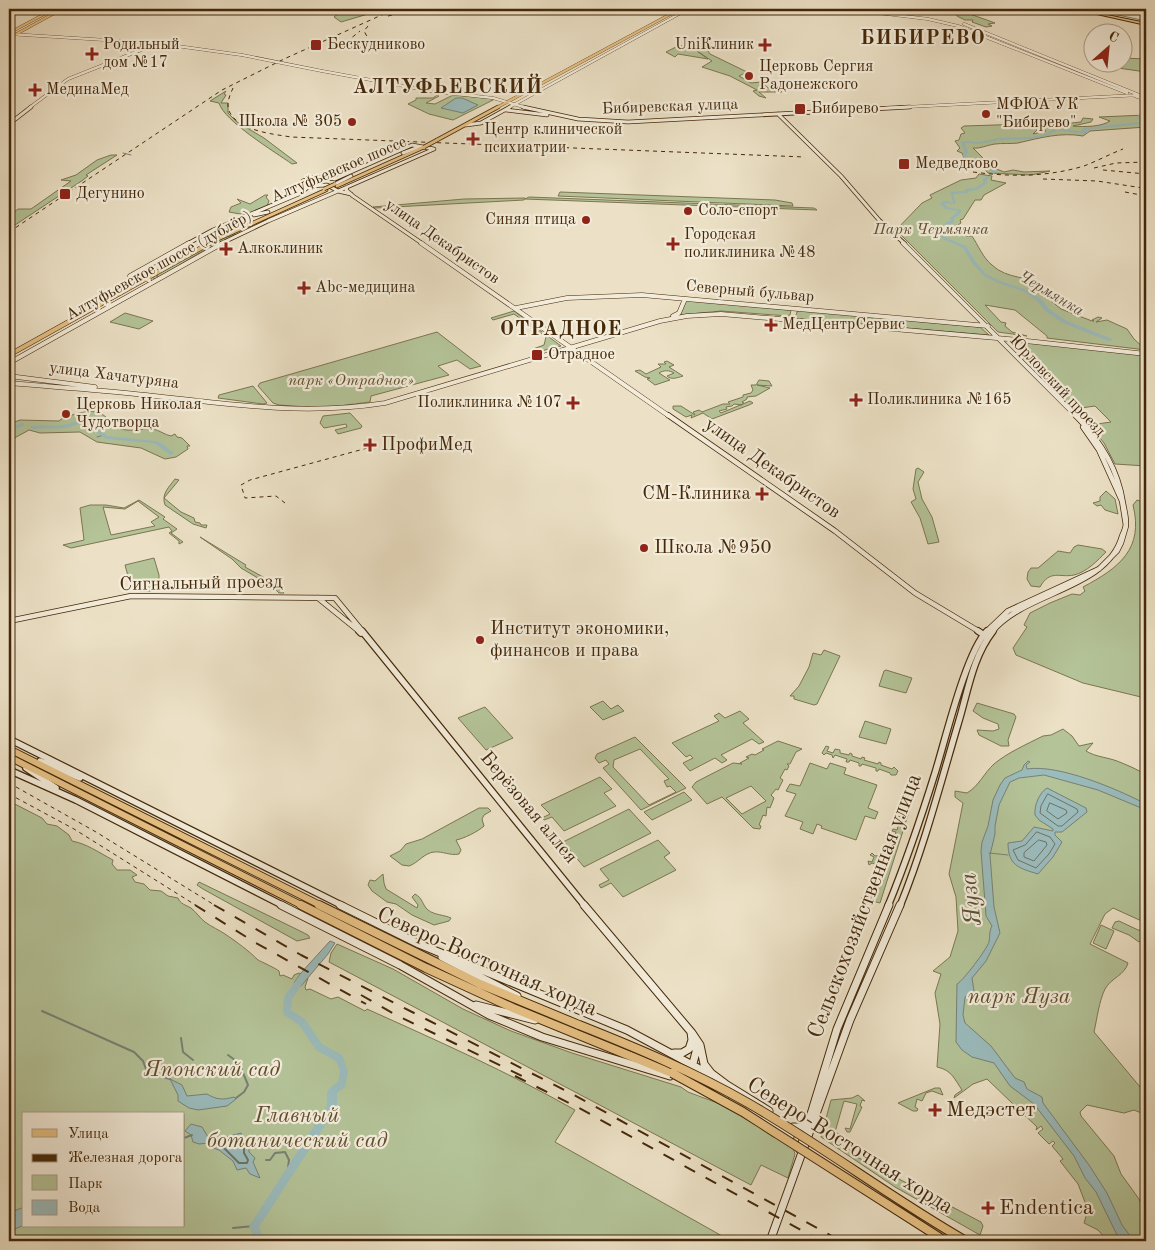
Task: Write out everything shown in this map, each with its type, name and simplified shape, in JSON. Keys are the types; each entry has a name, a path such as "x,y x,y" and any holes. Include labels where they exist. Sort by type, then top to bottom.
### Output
{"highway":[{"path":"1078,9 1146,23"},
{"path":"1086,9 1146,23"}],"main road":[{"path":"9,35 54,9"},
{"path":"15,35 62,9"},
{"name":"Алтуфьевское шоссе","path":"435,140 678,9"},
{"path":"466,125 482,123 688,9"},
{"path":"845,9 928,19 958,26 1092,80 1112,95"},
{"path":"863,9 931,17 962,24 1146,99"},
{"path":"9,35 170,45 240,55"},
{"path":"9,124 67,79 148,45 155,47 170,45 240,55"},
{"name":"Бибиревская улица","path":"240,55 429,91 482,96 536,111 603,122 635,122 1098,96"},
{"path":"1092,80 1099,79"},
{"path":"1098,96 1109,91 1146,99"},
{"path":"1098,96 1139,95"},
{"name":"Алтуфьевское шоссе","path":"9,353 214,238 324,188 337,185 421,147 507,102"},
{"path":"507,109 532,114 559,115"},
{"path":"503,111 511,110"},
{"path":"532,114 539,113 536,111"},
{"name":"Юрловский проезд","path":"778,114 827,162 886,230 1089,429 1102,447 1127,502 1130,514 1129,535 1122,553 1100,574 1012,613 985,635"},
{"name":"Алтуфьевское шоссе (дублёр)","path":"9,363 154,281 262,223 434,150 430,147 413,145 377,163"},
{"path":"324,188 326,179 333,180 421,147"},
{"path":"337,185 389,169 421,147"},
{"path":"362,168 377,163"},
{"path":"367,168 377,163"},
{"path":"337,185 372,165"},
{"name":"Алтуфьевское шоссе (дублёр)","path":"143,278 130,276 196,238 302,193 309,186 303,180 316,177 326,179"},
{"path":"309,186 343,190"},
{"name":"улица Декабристов","path":"348,187 346,190 353,196 835,531 915,593 985,635"},
{"name":"улица Декабристов","path":"334,190 353,196"},
{"path":"260,210 271,212 272,215 278,216"},
{"path":"244,216 271,212"},
{"path":"238,228 262,223 271,212"},
{"name":"Алтуфьевское шоссе","path":"143,278 271,212"},
{"path":"143,278 154,281"},
{"name":"Северный бульвар","path":"516,308 549,300 588,295 642,295 985,326"},
{"path":"672,316 679,313 685,299"},
{"path":"793,318 794,309"},
{"name":"Северный бульвар","path":"568,347 672,316 723,313 793,318"},
{"name":"Северный бульвар","path":"568,347 655,322 687,316 738,314 997,337 1146,353"},
{"name":"улица Хачатуряна","path":"9,383 102,390 307,412 361,408 568,347"},
{"name":"улица Хачатуряна","path":"9,376 165,395 308,409 360,406 399,398"},
{"name":"Сигнальный проезд","path":"9,621 131,596 335,598"},
{"path":"318,598 369,640"},
{"name":"Берёзовая аллея","path":"335,598 643,977 691,1032 702,1047 707,1068 725,1083 793,1127 823,1151 900,1202 968,1241"},
{"name":"Сельскохозяйственная улица","path":"806,1137 809,1117 837,1029 901,875 938,766 964,676 985,635"},
{"name":"Сельскохозяйственная улица","path":"770,1241 799,1165 806,1137 851,1019 910,878 951,747 970,678 985,635"},
{"path":"9,739 419,944 553,1015"},
{"name":"Северо-Восточная хорда","path":"9,749 327,909 338,919 475,991 560,1026 578,1029 640,1049 709,1081 779,1122 906,1207 968,1241"},
{"path":"16,752 104,787"},
{"path":"9,757 76,800"},
{"name":"Северо-Восточная хорда","path":"9,757 328,918 338,919 553,1015 744,1111 877,1200 947,1241"},
{"path":"9,770 76,800 400,965 489,1014 542,1037 688,1082 745,1108 874,1196 947,1241"},
{"path":"419,944 598,1018 672,1053 725,1083"},
{"path":"452,995 481,1006 560,1026"},
{"path":"672,1053 682,1053 689,1049 692,1040 691,1032"},
{"path":"696,1039 696,1066"},
{"path":"688,1082 702,1053"},
{"path":"793,1127 803,1127 809,1117"}],"green space":[{"path":"344,9 385,9 341,22 334,17"},
{"path":"939,9 966,9 967,13 995,23 988,24 992,26 986,27 972,22 973,20 965,20 952,12 926,13 943,11"},
{"path":"687,45 706,48 710,54 747,72 739,76 751,83 761,82 771,90 779,89 782,92 759,92 766,98 759,96 753,91 757,90 730,76 702,67 712,61 697,51 708,59 678,54 675,57 666,52 676,47"},
{"path":"1132,58 1146,59 1146,72 1132,70"},
{"path":"226,91 224,94 226,95 221,103 228,103 228,113 237,122 264,138 297,163 292,164 263,144 230,118 219,103 210,101"},
{"path":"437,95 439,96 426,103 435,104 453,95 495,99 453,120 429,114 408,104 416,100 416,98 433,98"},
{"path":"1146,115 1146,127 1090,131 1083,136 1058,135 1018,143 995,144 973,148 985,160 979,162 1004,172 1013,170 1024,172 1050,171 1031,175 988,173 984,168 962,160 964,158 962,153 957,151 960,148 955,141 959,140 961,134 965,133 961,128 964,126 1027,124 1035,127 1037,130 1033,134 1046,131 1032,123 1055,125 1081,122 1083,118 1093,119 1091,122 1073,126 1092,126 1110,121 1099,117"},
{"path":"117,155 9,229 9,223 13,219 9,218 9,216 18,209 31,209 71,181 61,180 76,175 97,160"},
{"name":"Парк Чермянка","path":"979,174 992,176 991,180 1006,183 984,195 981,200 975,200 963,219 960,220 961,223 958,225 957,232 972,236 986,259 998,270 1040,284 1046,288 1042,292 1043,294 1061,309 1092,321 1098,317 1102,318 1096,322 1107,320 1127,329 1134,339 1146,350 1047,338 1047,336 1015,310 985,305 1001,322 1006,323 1005,326 1012,332 1027,336 998,332 896,230 922,203 932,198 930,195 961,180 976,178"},
{"path":"560,192 775,200 792,203 793,206 558,196"},
{"path":"268,195 266,197 269,201 267,206 246,215 229,212 231,207 241,203 237,199 250,204"},
{"path":"529,197 814,208 817,210 525,199"},
{"path":"525,198 524,200 373,207 464,199"},
{"path":"257,225 201,252 156,279 150,277 155,275 158,277 157,275 161,272 223,236 232,236 235,234 231,233 238,229"},
{"path":"686,300 791,310 788,316 721,311 679,315"},
{"path":"798,310 980,327 989,335 798,319 795,317"},
{"path":"514,311 561,346 537,352 533,349 544,345 546,337 514,314 493,320 491,318"},
{"path":"125,313 153,321 139,329 110,322"},
{"name":"парк «Отрадное»","path":"437,332 481,366 470,369 457,360 438,366 449,375 371,396 370,402 323,408 273,403 258,386 260,383"},
{"path":"1023,342 1146,355 1146,466 1115,464 1104,443 1090,425 1111,422 1095,406 1081,408 1078,404 1069,405 1020,355 1033,354"},
{"path":"667,361 674,365 669,367 683,376 670,378 667,376 674,373 663,371 659,373 670,380 655,385 647,379 650,378 635,371 640,370 646,374 661,367 658,364 666,364 664,362"},
{"path":"759,380 769,381 772,386 757,385 770,388 756,396 747,397 742,402 743,404 750,401 753,403 712,419 703,413 691,418 692,415 686,417 673,409 673,406 681,406 695,415 693,412 699,410 702,412 723,404 730,404 728,402 751,393 753,390 751,385 756,385","holes":["734,404 741,405 721,413 719,411 727,409 726,407"]},
{"path":"253,386 267,403 218,398 219,395"},
{"path":"88,411 104,416 121,429 153,429 171,436 175,434 190,446 187,446 188,449 176,457 165,459 141,448 97,442 80,432 40,433 29,430 9,441 9,424 20,420 59,421 64,417"},
{"path":"350,413 362,426 361,428 338,434 335,430 347,427 346,424 324,428 320,423 323,416"},
{"path":"918,468 924,472 918,482 922,499 932,517 939,542 928,544 920,518 911,502 916,499 913,489 916,469"},
{"path":"175,479 179,480 164,498 166,491"},
{"path":"1106,491 1115,499 1118,514 1105,510 1101,505 1097,506 1093,503 1100,501 1100,497"},
{"path":"164,498 181,512 194,518 195,522 207,525 206,528 193,524 165,505"},
{"path":"139,500 165,517 163,519 177,529 171,533 183,542 179,544 179,541 169,533 172,531 169,527 71,548 63,545 84,540 80,508 90,505 106,505 124,508","holes":["138,501 159,517 151,522 155,526 111,535 103,507 125,509"]},
{"path":"1137,500 1146,503 1146,639 1144,642 1146,691 1141,697 1083,683 1016,655 1013,648 1027,627 1024,625 1030,613 1072,594 1080,595 1085,591 1083,587 1108,572 1126,555 1132,545 1135,534 1133,505"},
{"path":"200,537 246,565 245,567 263,577 284,593 279,593 273,587 241,568 232,559"},
{"path":"1078,545 1102,549 1106,552 1092,565 1079,573 1069,576 1051,576 1040,587 1031,586 1027,579 1031,568 1038,568 1058,551 1070,553"},
{"path":"154,558 159,575 159,586 151,591 132,591 125,565"},
{"path":"824,650 840,656 817,704 814,705 794,699 794,696 790,696 799,686 809,667 813,653 821,655"},
{"path":"886,670 912,678 906,693 879,686"},
{"path":"603,701 611,709 618,705 624,711 603,720 590,707"},
{"path":"977,703 1014,714 1016,717 1008,740 1009,746 1001,746 979,735 977,730 993,731 999,729 998,724 983,718 973,711"},
{"path":"485,707 513,738 486,750 458,718"},
{"path":"740,711 749,719 743,723 764,742 759,744 752,739 721,755 727,760 722,763 715,758 690,771 683,763 693,758 690,755 686,757 672,743 719,721 714,716 719,713 725,718"},
{"path":"865,721 891,729 886,744 859,737"},
{"name":"парк Яуза","path":"1063,729 1072,736 1079,746 1093,743 1086,751 1117,761 1146,775 1146,923 1113,908 1105,914 1090,944 1128,963 1124,971 1105,989 1094,1032 1146,1094 1146,1115 1134,1110 1124,1113 1087,1105 1080,1112 1081,1116 1114,1156 1121,1174 1139,1199 1146,1216 1146,1241 1108,1241 1098,1230 1084,1223 1088,1210 1078,1184 1060,1161 1063,1159 1052,1146 1055,1143 1053,1141 1049,1144 1038,1133 1043,1129 1041,1126 1036,1130 1037,1127 987,1079 973,1084 954,1098 962,1090 950,1073 937,1067 940,1024 935,993 941,974 933,971 950,957 958,931 956,897 949,874 963,803 955,797 955,791 967,793 975,787 994,764 1005,756 1043,736 1051,735"},
{"path":"635,737 686,788 641,810 603,768 609,764 606,760 599,763 595,758 597,754","holes":["640,749 669,779 664,781 667,787 670,786 676,792 649,805 613,767 614,760"]},
{"path":"778,741 802,749 796,752 790,764 787,764 789,766 780,778 783,780 778,790 776,789 771,795 774,798 770,808 767,807 766,816 763,815 759,825 761,826 760,829 753,828 722,797 707,804 692,787 696,782 733,763 742,764 740,763 749,758 746,757 764,750 762,749","holes":["751,786 766,801 742,814 726,798"]},
{"path":"826,746 829,747 827,751 833,753 835,749 840,750 840,753 849,755 850,753 852,756 861,759 862,757 865,758 864,760 878,764 879,762 881,765 892,769 894,767 898,771 896,775 891,775 879,769 876,771 876,768 862,764 859,766 859,763 850,760 846,762 847,759 835,755 833,758 832,755 826,753 824,755 822,753"},
{"path":"810,763 827,769 830,763 846,768 844,774 877,785 868,808 878,812 875,819 865,816 856,840 821,828 822,826 817,824 813,834 800,829 803,822 785,816 796,794 786,791 790,784 800,786"},
{"path":"600,777 612,789 604,793 616,806 564,831 552,817 544,820 542,818 550,814 541,805"},
{"path":"914,779 917,781 914,789 916,790 880,903 861,898 870,898 871,894 875,895 878,885 875,882 879,883 882,873 879,872 877,865 872,863 869,865 868,861 872,862 874,857 870,855 872,853 875,856 883,855 885,850 889,851 892,844 888,842 889,840 893,841 896,832 892,831 893,829 897,830 900,820 897,816 901,817 904,809 901,805 905,806 908,798 905,795 909,796 912,787 908,786"},
{"path":"684,792 692,800 652,820 644,812"},
{"name":"Главный ботанический сад","path":"9,801 42,818 47,824 57,826 69,835 72,841 88,846 113,860 112,864 117,870 130,870 137,875 132,877 135,882 144,884 150,890 161,891 168,896 178,898 205,922 234,940 258,960 279,971 280,976 283,975 292,979 294,975 299,973 308,978 306,990 310,989 331,999 338,997 365,1011 367,1009 498,1070 575,1110 555,1142 731,1241 9,1241"},
{"path":"479,808 488,808 491,811 484,815 482,819 484,826 482,828 456,840 461,850 459,854 430,853 409,866 402,865 390,856 400,851 406,844 422,839"},
{"path":"629,809 651,833 584,867 563,842"},
{"path":"658,840 670,853 664,857 676,870 623,897 611,883 601,888 599,885 609,880 600,869"},
{"path":"383,874 386,889 417,908 418,905 412,897 415,894 420,897 428,910 451,918 449,921 434,925 412,915 396,904 387,902 372,891 368,885 370,880 375,881"},
{"path":"199,882 308,935 310,938 297,941 203,889 197,885"},
{"path":"1119,921 1138,930 1146,931 1146,938 1139,942 1129,935 1112,928 1115,922"},
{"path":"1101,925 1114,931 1106,949 1093,943"},
{"path":"337,944 393,969 463,1009 511,1031 572,1053 681,1087 688,1092 720,1104 756,1123 761,1129 773,1137 778,1137 793,1148 795,1154 788,1178 761,1165 751,1185 329,962 331,953"},
{"path":"935,1088 940,1088 943,1095 932,1091 926,1093 922,1101 917,1099 915,1107 918,1109 917,1111 913,1111 898,1103"},
{"path":"858,1095 865,1101 862,1100 860,1106 862,1107 850,1132 847,1132 845,1128 850,1129 857,1104 844,1101 835,1132 845,1137 848,1149 858,1155 857,1157 981,1222 983,1226 980,1235 895,1187 821,1137 831,1100 852,1098"}],"water":[{"path":"456,98 462,98 478,105 463,113 441,108"},
{"path":"1028,761 1030,762 1026,765 1027,769 1055,770 1088,779 1146,804 1146,810 1098,790 1044,775 1019,778 1010,782 999,805 990,855 994,907 1000,933 986,961 972,978 974,991 965,997 963,1015 965,1023 991,1046 1015,1078 1024,1082 1027,1089 1042,1097 1043,1103 1089,1165 1107,1193 1122,1225 1134,1241 1122,1241 1117,1235 1096,1192 1085,1178 1074,1156 1034,1104 1010,1086 994,1063 972,1057 962,1050 956,1042 957,984 980,958 989,942 992,926 986,916 982,842 988,826 993,800 1000,785 1005,778 1022,770"},
{"path":"1047,788 1086,808 1087,812 1062,832 1055,832 1055,835 1062,842 1053,857 1038,874 1025,870 1012,861 1008,850 1008,843 1022,841 1034,827 1053,831 1035,815 1038,800"},
{"path":"330,941 335,943 301,986 294,983 300,974"},
{"path":"170,1079 182,1085 187,1096 207,1094 217,1098 234,1097 236,1099 227,1106 198,1110 189,1108 178,1101 178,1095"},
{"path":"191,1124 202,1127 208,1137 215,1140 241,1133 244,1141 249,1142 249,1152 255,1158 253,1162 260,1178 250,1174 246,1168 237,1170 233,1161 219,1150 211,1147 209,1143 199,1144 193,1142 191,1135 185,1131"},
{"path":"22,1208 22,1226 15,1229 9,1228 9,1213"}],"waterway":[{"path":"1090,9 1146,21"},
{"name":"Чермянка","path":"993,173 994,170 967,162 967,157 964,156 966,152 963,142 985,143 999,139 1030,138 1051,133 1057,129 1084,133 1087,132 1084,129 1143,123 1139,116 1146,113"},
{"path":"123,153 131,155"},
{"name":"Чермянка","path":"962,161 967,162"},
{"name":"Чермянка","path":"988,177 985,179 985,183 976,189 966,190 967,192 951,193 955,203 943,202 942,204 946,208 960,210 952,218 953,222 947,223 946,229 937,229 935,231 946,239 965,247 973,262 985,275 1026,291 1040,301 1047,310 1065,322 1110,340"},
{"path":"33,427 65,426 92,419 103,422 95,429 106,437 154,442 171,453"},
{"path":"9,430 22,425"},
{"path":"97,437 104,435"},
{"path":"989,853 1008,855"},
{"path":"260,1241 254,1226 332,1107 332,1091 342,1084 344,1071 339,1058 319,1047 302,1022 287,1012 288,998 303,977"},
{"path":"42,1011 134,1052 143,1061 149,1077 160,1076 170,1079"},
{"path":"181,1038 183,1052 193,1060"},
{"path":"228,1055 239,1063 248,1085 244,1092 236,1098"},
{"path":"185,1138 192,1135"},
{"path":"266,1160 270,1160 275,1153 285,1152 289,1160 287,1175"},
{"path":"233,1228 254,1226"}],"railway":[{"path":"9,232 222,90 284,59 395,9"},
{"path":"388,16 415,10"},
{"path":"368,26 364,31 369,40 409,45"},
{"path":"340,47 360,31"},
{"path":"233,88 228,105 229,111 234,118 248,127 266,133 291,137 805,157"},
{"path":"973,172 1029,175 1070,170 1123,149"},
{"path":"1094,168 1116,163 1146,162"},
{"path":"1103,170 1146,174"},
{"path":"1043,179 1097,181 1143,188"},
{"path":"1125,192 1146,196"},
{"path":"285,503 276,496 245,498 241,485 250,480 371,447"},
{"path":"9,783 96,832 216,906"},
{"path":"9,794 74,829 197,906"},
{"path":"195,905 256,943 366,1004"},
{"path":"214,905 301,955 572,1094 841,1241"},
{"path":"361,995 394,1014 522,1076"},
{"path":"515,1076 579,1108 821,1241"}],"place":[{"name":"Бескудниково","path":"316,45"},
{"name":"UniКлиник","path":"765,45"},
{"name":"Родильный дом №17","path":"92,54"},
{"name":"Церковь Сергия Радонежского","path":"749,76"},
{"name":"МединаМед","path":"35,90"},
{"name":"Бибирево","path":"800,109"},
{"name":"МФЮА УК \"Бибирево\"","path":"986,114"},
{"name":"Школа № 305","path":"352,122"},
{"name":"Центр клинической психиатрии","path":"473,139"},
{"name":"Медведково","path":"904,164"},
{"name":"Дегунино","path":"65,194"},
{"name":"Соло-спорт","path":"688,211"},
{"name":"Синяя птица","path":"586,220"},
{"name":"Городская поликлиника №48","path":"673,244"},
{"name":"Алкоклиник","path":"226,249"},
{"name":"Abc-медицина","path":"304,288"},
{"name":"МедЦентрСервис","path":"771,325"},
{"name":"Отрадное","path":"537,355"},
{"name":"Поликлиника №165","path":"856,400"},
{"name":"Поликлиника №107","path":"573,403"},
{"name":"Церковь Николая Чудотворца","path":"66,414"},
{"name":"ПрофиМед","path":"370,445"},
{"name":"СМ-Клиника","path":"762,494"},
{"name":"Школа №950","path":"644,548"},
{"name":"Институт экономики, финансов и права","path":"480,640"},
{"name":"Медэстет","path":"935,1110"},
{"name":"Endentica","path":"988,1208"}],"district":[{"name":"БИБИРЕВО","path":"923,39"},
{"name":"АЛТУФЬЕВСКИЙ","path":"448,88"},
{"name":"ОТРАДНОЕ","path":"561,330"}],"water label":[{"name":"Яуза","path":"972,899"}],"park label":[{"name":"Японский сад","path":"212,1070"}]}
